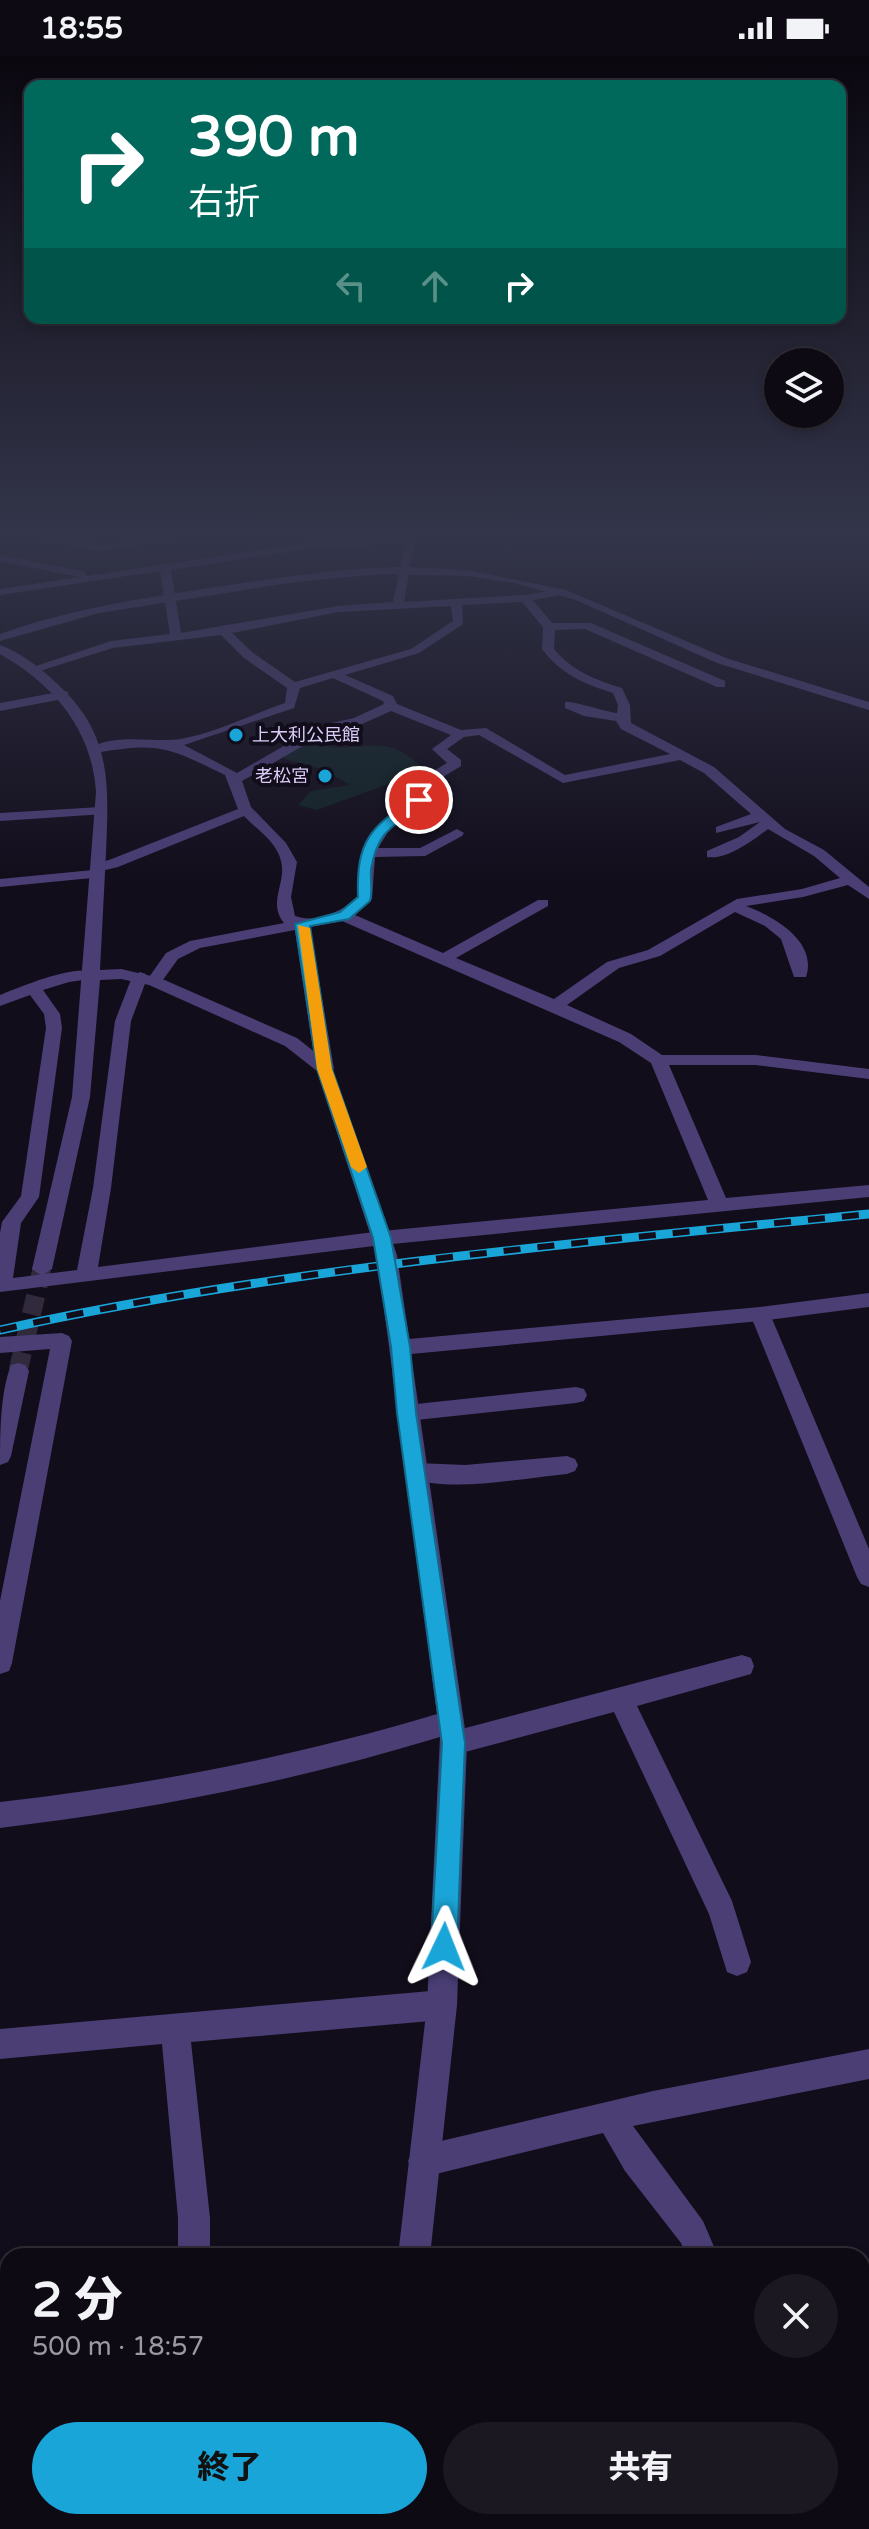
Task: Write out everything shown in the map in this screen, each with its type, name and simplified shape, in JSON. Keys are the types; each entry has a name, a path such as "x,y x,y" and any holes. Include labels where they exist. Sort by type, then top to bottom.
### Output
{"street":[{"path":"4,651 37,670 64,695 95,749 102,786 92,975 81,1097 42,1269"},
{"path":"37,670 92,651"},
{"path":"95,749 137,742 171,744 198,738 290,705 295,692 293,686 244,651"},
{"path":"293,686 414,651"},
{"path":"550,651 578,678 618,691 624,705 623,718 633,731 709,770 766,818 852,879 869,895"},
{"path":"647,651 721,684"},
{"path":"705,651 740,667 869,706"},
{"path":"333,674 381,694 389,699 391,706"},
{"path":"0,707 64,695"},
{"path":"569,705 588,713 623,718"},
{"path":"236,779 323,729 358,721 391,706 460,734"},
{"path":"86,1277 102,1188 123,1021 147,979 172,956 195,944 344,916 365,899 364,873 377,831 419,800 434,783 430,779 456,763 439,749 460,734 481,731 563,779 681,756"},
{"path":"171,744 230,772 236,779 235,789 247,810 287,858 290,872 282,901 288,919 302,924"},
{"path":"0,883 98,870 247,810"},
{"path":"0,817 100,811"},
{"path":"721,830 766,818"},
{"path":"712,854 744,840 766,818"},
{"path":"369,852 429,853 457,833"},
{"path":"555,1006 613,965 654,953 734,907 852,879"},
{"path":"445,958 543,903"},
{"path":"734,907 782,929 798,955 800,974"},
{"path":"344,916 625,1038 658,1060 720,1206"},
{"path":"302,924 325,1069 382,1238 401,1347 407,1413 452,1732 442,2005 415,2248"},
{"path":"0,1001 67,977 92,975 147,979 291,1042 325,1069"},
{"path":"33,988 52,1014 54,1028 30,1197 6,1222 3,1286 382,1238 869,1191"},
{"path":"658,1060 755,1060 869,1074"},
{"path":"401,1347 760,1314 869,1300"},
{"path":"760,1314 867,1567"},
{"path":"0,1345 62,1341 0,1663"},
{"path":"0,1456 18,1371"},
{"path":"407,1413 576,1395"},
{"path":"417,1472 465,1474 567,1465"},
{"path":"0,1815 179,1788 299,1765 621,1700 742,1666"},
{"path":"621,1700 722,1911 737,1962"},
{"path":"0,2044 442,2005"},
{"path":"175,2027 194,2218 194,2248"},
{"path":"424,2161 610,2117 869,2064"},
{"path":"610,2117 636,2160 692,2232 699,2248"}],"shaded area":[{"path":"315,740 325,742 329,747 388,747 399,750 423,768 421,772 317,810 298,805 311,791 350,785 324,770 285,759 284,755"}],"tunnel":[{"path":"18,1371 42,1269"}],"railway":[{"path":"0,1330 108,1308 324,1273 541,1247 869,1214"}],"slow traffic":[{"path":"303,928 325,1069 359,1167"}],"place":[{"name":"上大利公民館","path":"236,735"},
{"name":"老松宮","path":"325,776"}],"route":[{"path":"419,800 385,823 371,840 364,873 365,899 344,916 302,924 325,1069 387,1255 401,1347 407,1413 454,1743 444,1947"}]}
